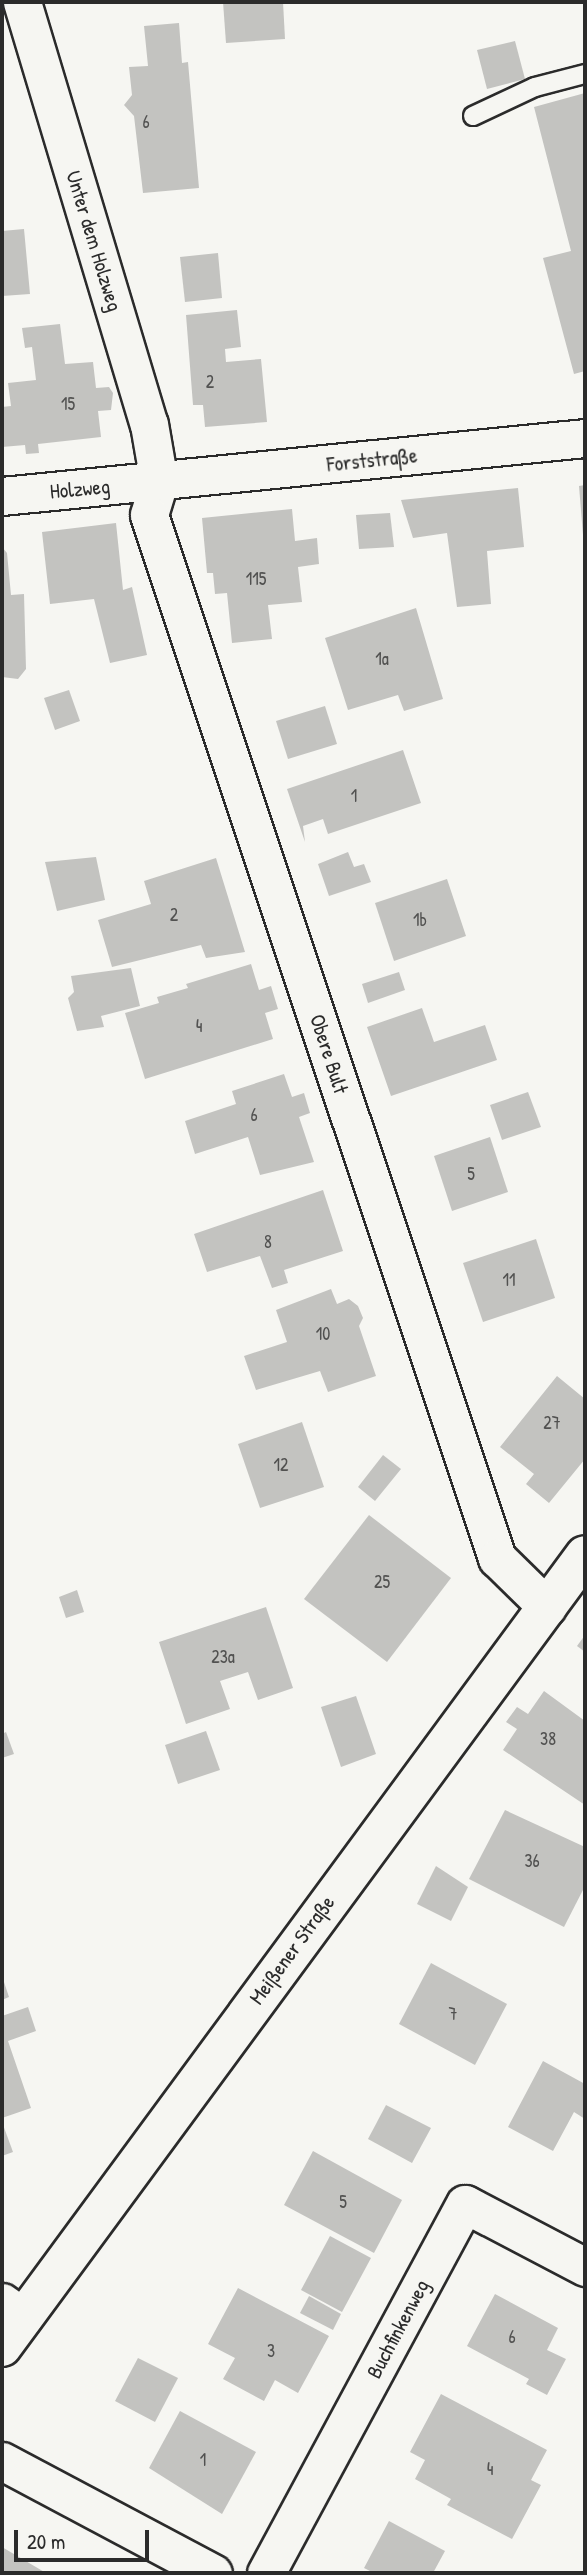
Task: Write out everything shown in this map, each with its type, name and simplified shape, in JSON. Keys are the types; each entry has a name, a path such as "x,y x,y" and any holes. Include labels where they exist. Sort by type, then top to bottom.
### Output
{"street":[{"name":"Unter dem Holzweg","path":"22,2 149,424 159,482"},
{"name":"Forststraße","path":"159,482 585,438"},
{"name":"Holzweg","path":"2,496 159,482"},
{"name":"Obere Bult","path":"159,482 149,516 497,1558 547,1606"},
{"name":"Meißener Straße","path":"9,2322 585,1555"},
{"name":"Buchfinkenweg","path":"266,2573 465,2204 585,2267"},
{"path":"2,2461 213,2573"}],"lane":[{"path":"473,116 536,88 585,74"}],"building":[{"path":"223,2 283,2 285,39 226,43"},
{"path":"179,23 182,63 188,62 199,188 143,193 134,116 124,105 132,95 129,67 148,66 144,26"},
{"path":"515,41 525,79 487,89 477,50"},
{"path":"585,93 585,371 574,374 543,258 571,251 534,107"},
{"path":"24,229 30,294 2,296 2,231"},
{"path":"218,253 222,298 185,302 180,257"},
{"path":"237,310 241,347 225,349 226,362 261,359 267,422 205,427 203,405 193,405 186,315"},
{"path":"60,324 65,364 93,362 96,388 109,387 113,393 111,410 98,411 101,437 38,444 39,453 26,454 25,445 2,447 2,407 11,406 8,383 36,380 32,347 25,348 22,328"},
{"path":"585,485 585,534 583,535 579,486"},
{"path":"518,488 524,547 487,551 491,604 457,607 447,533 413,538 401,500"},
{"path":"292,509 295,541 317,538 319,564 298,567 302,602 268,605 272,639 232,643 227,593 215,594 213,573 207,573 202,518"},
{"path":"390,513 394,547 359,549 356,515"},
{"path":"116,523 123,590 132,587 147,655 110,663 94,599 50,604 42,532"},
{"path":"2,547 7,553 11,595 24,594 26,669 18,679 2,677"},
{"path":"416,608 443,699 404,711 398,695 348,710 325,638"},
{"path":"69,690 80,721 55,730 44,698"},
{"path":"325,706 337,744 288,759 276,721"},
{"path":"403,750 421,803 328,834 323,819 303,826 305,842 287,789"},
{"path":"348,852 354,867 364,864 371,882 329,896 318,864"},
{"path":"96,857 105,900 57,911 45,862"},
{"path":"216,858 245,952 206,958 201,945 112,967 98,920 151,904 144,881"},
{"path":"447,879 466,936 394,961 375,903"},
{"path":"251,964 259,990 271,986 278,1009 265,1013 273,1039 145,1079 125,1013 159,1003 157,997 188,988 186,984"},
{"path":"131,968 140,1006 101,1016 104,1027 77,1031 68,998 74,992 71,976"},
{"path":"399,972 405,990 368,1003 362,984"},
{"path":"422,1008 434,1042 485,1025 497,1060 391,1096 367,1027"},
{"path":"284,1074 292,1097 304,1093 310,1113 299,1117 314,1162 260,1175 248,1137 195,1154 185,1121 236,1104 232,1091"},
{"path":"528,1092 541,1127 502,1140 490,1105"},
{"path":"490,1137 508,1192 452,1211 434,1156"},
{"path":"323,1190 343,1251 284,1270 288,1283 272,1288 260,1256 207,1272 194,1234"},
{"path":"536,1239 555,1298 483,1322 463,1263"},
{"path":"331,1289 337,1304 349,1299 358,1306 363,1318 359,1326 376,1376 328,1392 320,1371 256,1390 244,1356 287,1342 276,1310"},
{"path":"557,1376 585,1399 585,1459 549,1503 526,1484 534,1474 500,1447"},
{"path":"302,1422 324,1487 260,1508 238,1444"},
{"path":"383,1455 401,1469 375,1501 358,1487"},
{"path":"369,1515 451,1578 387,1662 304,1599"},
{"path":"77,1590 84,1612 66,1618 59,1597"},
{"path":"266,1607 293,1688 258,1700 248,1672 220,1681 230,1709 186,1724 159,1642"},
{"path":"585,1635 585,1652 577,1646"},
{"path":"544,1691 585,1721 585,1805 503,1750 517,1729 506,1722 517,1707 528,1714"},
{"path":"356,1696 376,1754 341,1767 321,1707"},
{"path":"206,1731 220,1770 178,1784 165,1745"},
{"path":"6,1732 14,1754 2,1758 2,1734"},
{"path":"505,1810 585,1847 585,1886 564,1927 469,1879"},
{"path":"436,1866 468,1887 451,1921 417,1904"},
{"path":"431,1963 507,2004 475,2065 399,2024"},
{"path":"2,1976 9,1997 2,2000"},
{"path":"28,2007 36,2031 8,2041 31,2108 2,2118 2,2016"},
{"path":"543,2061 585,2084 585,2119 574,2112 553,2151 508,2127"},
{"path":"386,2105 431,2128 412,2163 368,2139"},
{"path":"2,2122 13,2152 2,2156"},
{"path":"313,2151 402,2200 374,2253 284,2205"},
{"path":"330,2236 371,2258 342,2312 301,2290"},
{"path":"238,2288 329,2336 298,2393 275,2380 264,2401 223,2379 235,2358 208,2344"},
{"path":"495,2294 558,2328 547,2350 566,2359 547,2395 526,2384 529,2379 467,2346"},
{"path":"309,2296 341,2314 333,2330 300,2313"},
{"path":"138,2358 178,2378 155,2422 115,2401"},
{"path":"441,2394 547,2450 531,2480 541,2485 512,2539 447,2505 451,2499 415,2479 425,2460 410,2452"},
{"path":"180,2411 256,2452 222,2514 149,2468"},
{"path":"389,2521 445,2551 433,2573 374,2573 364,2568"},
{"path":"2,2547 46,2573 2,2573"}]}
